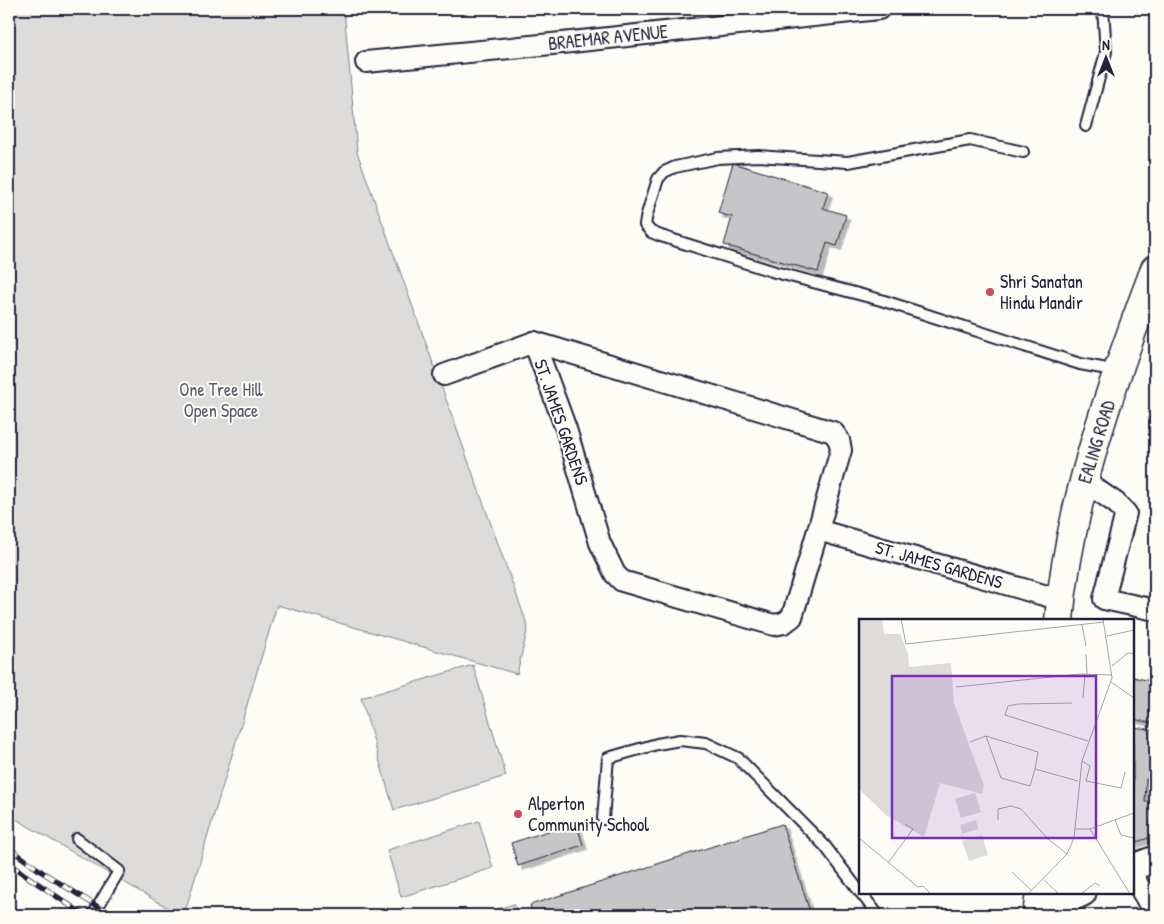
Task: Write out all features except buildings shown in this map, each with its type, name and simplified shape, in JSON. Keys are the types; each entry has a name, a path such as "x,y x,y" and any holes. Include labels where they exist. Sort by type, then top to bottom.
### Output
{"main road":[{"name":"EALING ROAD","path":"1060,610 1068,555 1084,481 1119,371 1155,269"},
{"path":"1037,915 1040,894"}],"street":[{"name":"BRAEMAR AVENUE","path":"366,62 879,9"},
{"path":"444,375 534,342"},
{"name":"ST. JAMES GARDENS","path":"534,342 833,432 840,440 841,450 792,616 784,623 774,625 622,581 615,574 600,543 566,429 534,342"},
{"path":"1084,481 1116,503 1126,513 1104,599 1155,610"},
{"name":"ST. JAMES GARDENS","path":"818,530 1060,610"},
{"path":"1134,867 1155,859"},
{"path":"1134,878 1155,914"},
{"path":"1047,915 1068,900 1081,894"}],"lane":[{"path":"1086,126 1106,52 1103,9"},
{"path":"1024,152 970,140 848,162 758,156 718,158 675,167 664,172 658,180 645,225 651,232 661,236 776,272 880,300 1080,364 1119,371"},
{"path":"603,819 608,758 657,744 680,740 706,743 738,758 825,846 859,891"},
{"path":"77,839 119,871 93,915"},
{"path":"862,894 878,915"}],"green space":[{"name":"One Tree Hill Open Space","path":"9,9 344,9 357,152 528,627 517,674 277,605 184,915 180,915 9,815"},
{"path":"473,665 506,776 394,810 361,698"},
{"path":"479,821 493,868 401,897 387,850"},
{"path":"514,904 518,915 477,915"}],"railway":[{"path":"9,848 42,872 111,915"},
{"path":"9,864 84,915"}],"place":[{"name":"Shri Sanatan Hindu Mandir","path":"990,292"},
{"name":"Alperton Community School","path":"518,814"}]}
